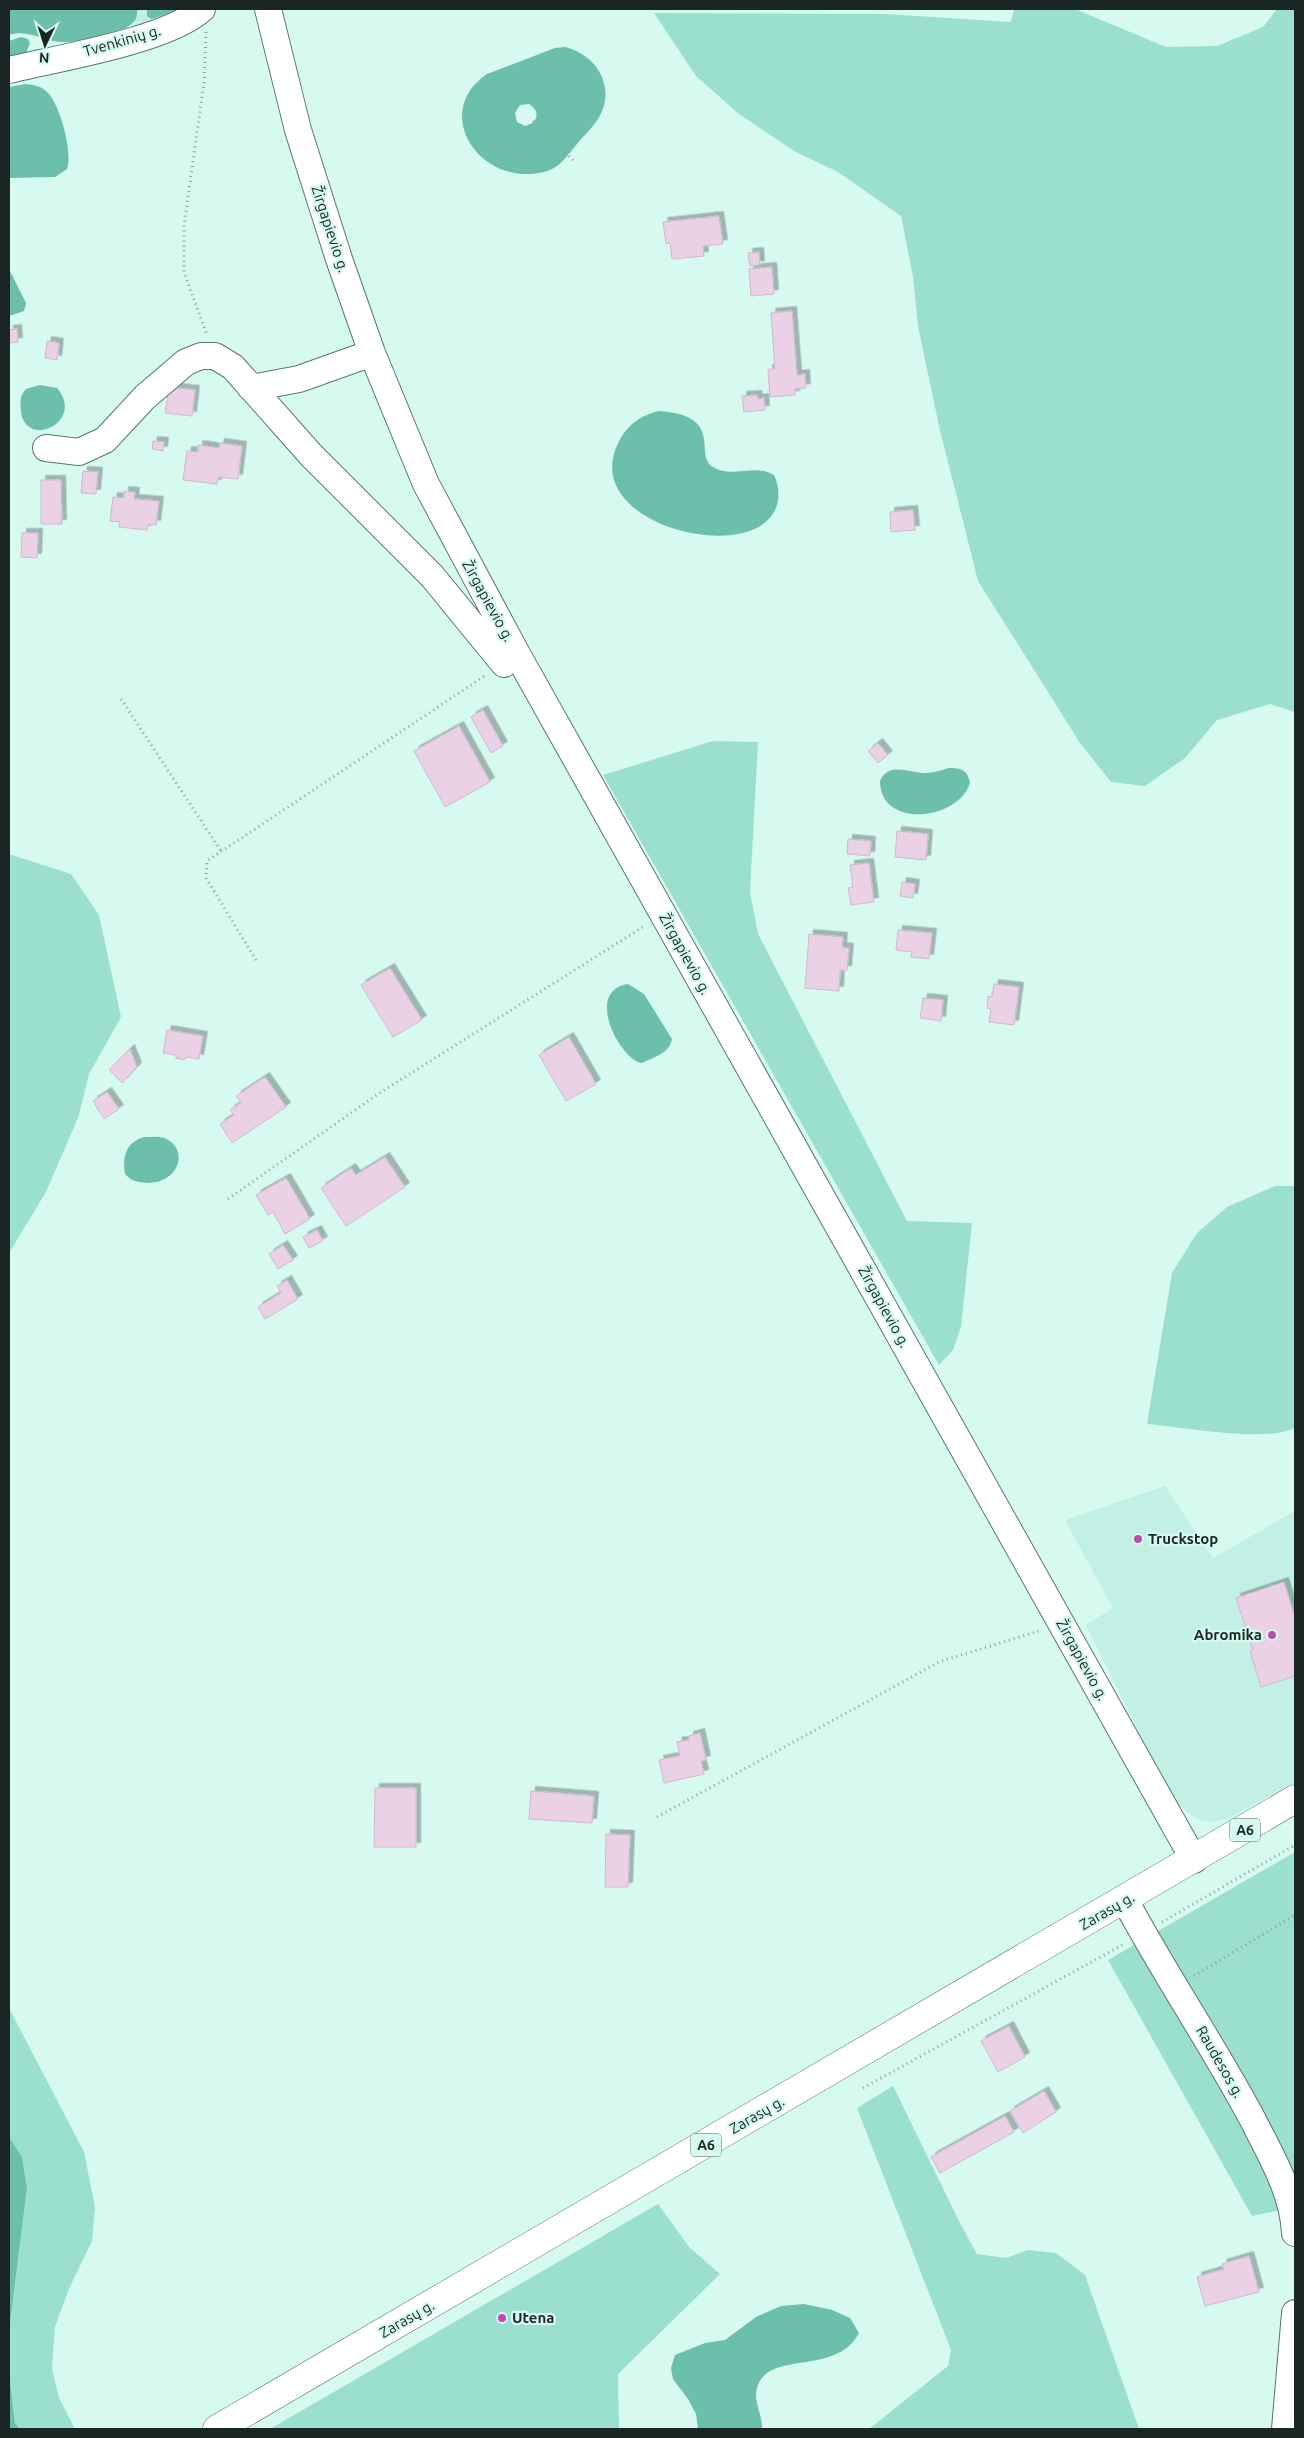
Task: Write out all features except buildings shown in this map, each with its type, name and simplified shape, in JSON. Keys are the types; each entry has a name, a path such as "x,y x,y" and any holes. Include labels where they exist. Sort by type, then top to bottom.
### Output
{"highway":[{"name":"Zarasų g.","path":"218,2429 1295,1800"}],"street":[{"name":"Žirgapievio g.","path":"268,9 298,130 338,259 372,353 426,484 462,553 663,914 1194,1860"},
{"name":"Tvenkinių g.","path":"9,70 142,37 190,19 204,18"},
{"path":"251,388 299,378 372,353"},
{"path":"46,448 79,452 105,440 145,397 186,362 201,356 215,356 233,367 311,455 432,576 504,664"},
{"name":"Raudesos g.","path":"1125,1900 1221,2061 1282,2175 1295,2233"},
{"path":"1285,2429 1295,2313"}],"path":[{"path":"204,18 204,82 184,226 184,272 215,356"},
{"path":"533,121 573,160"},
{"path":"256,960 206,878 207,861 504,664"},
{"path":"120,700 221,851"},
{"path":"228,1199 378,1094 663,914"},
{"path":"657,1817 940,1662 1061,1624"},
{"path":"863,2088 1143,1933 1295,1845"},
{"path":"1176,1987 1295,1915"}],"shaded area":[{"path":"9,9 137,9 137,15 135,20 126,28 88,39 58,42 24,33 9,35"},
{"path":"137,9 189,9 137,30 134,22"},
{"path":"147,9 183,9 151,19 147,16"},
{"path":"1014,9 1075,9 1166,47 1217,46 1263,27 1277,9 1295,9 1295,712 1270,704 1217,720 1185,758 1145,786 1111,782 1080,743 978,581 939,426 918,326 913,277 901,216 838,172 794,151 739,114 696,76 654,13 884,14 1011,22"},
{"path":"21,37 28,39 30,43 26,53 9,58 9,41"},
{"path":"565,47 572,49 586,57 600,73 605,88 605,103 600,116 564,160 550,170 528,174 508,171 491,164 477,152 467,138 462,121 464,105 472,88 487,74 555,48","holes":["529,104 536,115 533,123 525,126 517,122 515,113 520,105"]},
{"path":"26,84 35,85 45,90 52,98 61,117 67,140 68,161 67,169 55,177 9,178 9,87"},
{"path":"9,269 26,303 24,311 9,316"},
{"path":"40,385 57,388 64,400 64,411 59,421 51,427 42,430 32,429 25,423 21,411 24,391"},
{"path":"658,411 679,414 692,420 700,427 704,436 708,461 713,467 728,472 759,470 774,475 778,487 778,500 767,521 745,532 716,536 684,531 654,520 629,503 614,481 614,454 621,438 630,426 642,417"},
{"path":"713,741 758,742 750,892 758,934 907,1221 972,1223 961,1327 953,1350 939,1365 603,775"},
{"path":"949,768 966,773 970,783 963,796 951,805 936,812 905,813 892,807 883,796 880,781 888,771 900,769 929,773"},
{"path":"9,854 71,874 99,915 121,1017 89,1074 78,1118 46,1192 9,1253"},
{"path":"628,984 644,994 672,1039 671,1044 665,1051 642,1063 625,1051 616,1039 607,1012 608,999 615,989"},
{"path":"144,1137 164,1138 177,1149 178,1165 167,1178 158,1182 137,1182 125,1174 124,1162 129,1146"},
{"path":"1275,1186 1295,1186 1295,1428 1264,1434 1244,1434 1147,1424 1172,1273 1197,1233 1227,1207"},
{"path":"1165,1486 1213,1558 1295,1511 1295,1782 1229,1818 1213,1822 1199,1820 1173,1801 1086,1625 1113,1608 1065,1520"},
{"path":"1295,1852 1295,2223 1280,2210 1252,2216 1108,1960"},
{"path":"9,2008 84,2152 95,2207 92,2241 68,2291 55,2327 52,2369 59,2398 75,2429 20,2429 15,2423 9,2372 9,2331 27,2188 22,2157 9,2137"},
{"path":"893,2086 977,2254 1006,2258 1028,2250 1056,2253 1085,2275 1139,2429 869,2429 948,2366 951,2350 857,2108"},
{"path":"9,2137 22,2157 27,2188 9,2331"},
{"path":"658,2204 690,2248 720,2274 618,2374 619,2429 270,2429"},
{"path":"804,2304 832,2310 850,2318 859,2333 848,2346 835,2355 774,2369 764,2376 756,2393 762,2429 698,2429 696,2414 688,2399 673,2379 671,2368 675,2355 705,2343 725,2340 756,2317 781,2306"},
{"path":"9,2372 15,2423 20,2429 9,2429"}],"place":[{"name":"Truckstop","path":"1138,1539"},
{"name":"Abromika","path":"1272,1635"},
{"name":"Utena","path":"502,2318"}]}
